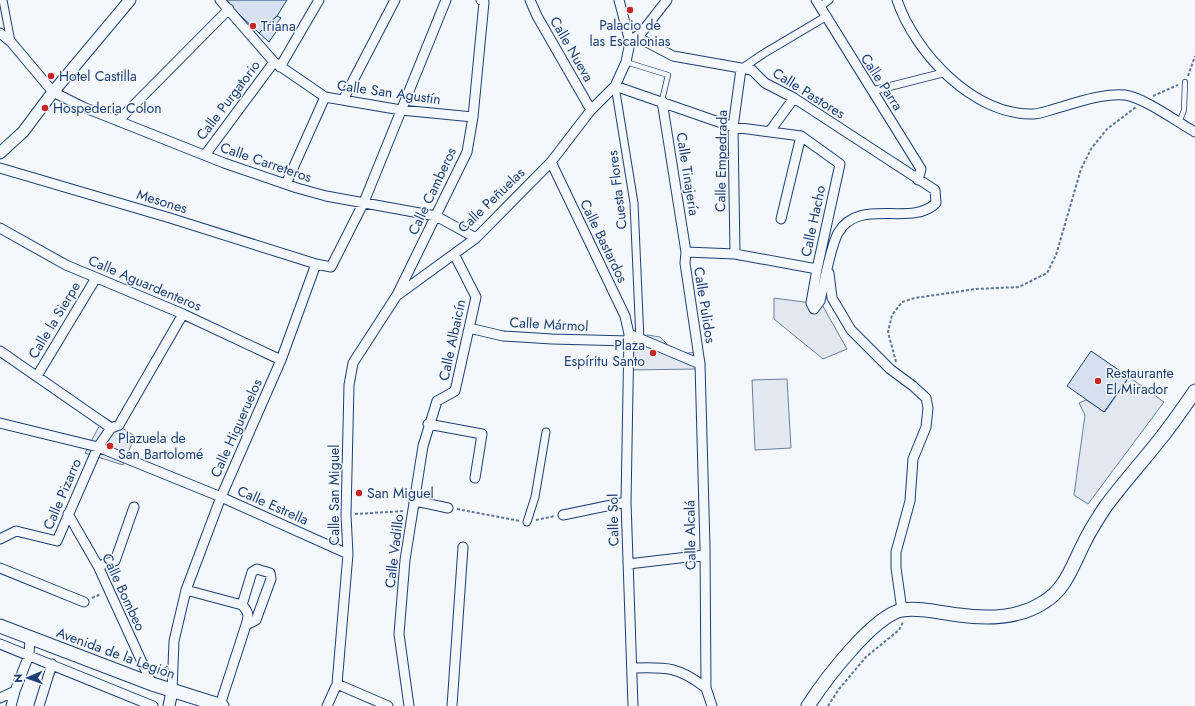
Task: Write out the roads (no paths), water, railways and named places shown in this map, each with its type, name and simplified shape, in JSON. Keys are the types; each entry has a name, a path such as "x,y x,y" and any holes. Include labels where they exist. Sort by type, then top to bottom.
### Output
{"main road":[{"path":"808,706 825,680 872,629 887,616 902,610 929,610 986,617 1010,615 1028,610 1044,602 1060,589 1070,573 1084,542 1106,506 1162,436 1195,391"},
{"name":"Avenida de la Legión","path":"0,626 30,639 152,684 221,706"}],"street":[{"path":"3,0 11,42"},
{"path":"0,153 22,132 53,92 130,0"},
{"name":"Calle San Agustín","path":"220,0 277,65 325,97 401,110 473,117"},
{"name":"Calle Purgatorio","path":"205,155 277,65 318,0"},
{"path":"343,100 395,0"},
{"path":"316,264 331,267 364,202 446,0"},
{"name":"Calle Camberos","path":"397,295 466,152 473,117 484,2 481,0"},
{"name":"Calle Nueva","path":"530,0 537,16 590,110"},
{"path":"619,0 633,40"},
{"path":"615,86 626,62 633,40 667,0"},
{"path":"818,3 829,0"},
{"path":"897,0 903,18 943,73 983,101 1010,112 1034,114 1096,98 1126,95 1143,102 1195,132"},
{"name":"Calle Parra","path":"818,3 921,169 918,180"},
{"path":"118,121 229,9"},
{"path":"741,69 826,16"},
{"path":"0,33 11,42 53,92"},
{"name":"Calle Pastores","path":"633,40 673,56 752,70 765,83 794,98 935,190 936,203 930,209 907,213 861,214 848,222 838,233 829,268"},
{"name":"Calle Empedrada","path":"735,254 733,126 741,69"},
{"path":"872,91 943,73"},
{"name":"Calle Peñuelas","path":"397,295 476,238 551,162 590,110 615,86"},
{"name":"Calle Hacho","path":"615,86 662,98 733,126 801,136 840,164 817,269 735,254 686,252"},
{"name":"Cuesta Flores","path":"615,86 634,203 640,340"},
{"name":"Calle Carreteros","path":"53,92 118,121 205,155 286,184 315,193 436,216 476,238"},
{"path":"286,184 325,97"},
{"name":"Calle Tinajería","path":"662,98 686,252"},
{"path":"770,131 794,98"},
{"path":"781,219 801,136"},
{"name":"Calle Bastardos","path":"551,162 625,316 629,338"},
{"name":"Mesones","path":"0,168 177,220 316,264"},
{"name":"Calle Aguardenteros","path":"0,228 66,265 183,314 281,360"},
{"name":"Calle Pulidos","path":"686,252 686,271 700,364"},
{"name":"Calle Albaicín","path":"436,401 455,391 476,297 454,254"},
{"name":"Calle Higueruelos","path":"172,691 174,641 186,590 221,497 281,360 316,264"},
{"path":"817,269 811,304 814,309 820,301 829,268"},
{"path":"829,268 832,298 851,330 890,369 926,398 928,408 926,427 912,459 910,501 896,552 896,568 902,610"},
{"name":"Calle la Sierpe","path":"37,376 96,278"},
{"name":"Calle San Miguel","path":"327,706 337,684 348,554 346,515 349,385 354,363 397,295"},
{"name":"Calle Pizarro","path":"0,539 16,531 57,541 98,447 111,428 119,425 183,314"},
{"name":"Calle Mármol","path":"469,328 503,336 552,339 629,338"},
{"path":"629,338 640,340 700,364"},
{"name":"Calle Sol","path":"629,338 626,502 632,706"},
{"path":"0,351 111,428"},
{"name":"Calle Alcalá","path":"700,364 705,555 706,688 712,706"},
{"name":"Calle Vadillo","path":"409,706 399,634 405,560 423,446 428,424 436,401"},
{"name":"Calle Estrella","path":"0,423 98,447 221,497 348,554"},
{"path":"428,424 482,434 474,478"},
{"path":"527,522 535,497 546,432"},
{"path":"563,515 626,502"},
{"path":"414,506 448,508"},
{"path":"98,566 115,561 134,507"},
{"name":"Calle Bombeo","path":"68,514 98,566 152,684"},
{"path":"452,706 463,547"},
{"path":"628,564 705,555"},
{"path":"0,568 84,602"},
{"path":"242,605 252,572 257,569 270,573 271,579 256,620 246,625"},
{"path":"186,590 242,605 247,610 248,616 246,625 221,706"},
{"path":"12,706 15,691 29,655 30,639"},
{"path":"0,645 52,664 153,705"},
{"path":"39,706 52,664"},
{"path":"632,668 664,667 692,677 706,688"},
{"path":"337,684 388,706"},
{"path":"0,698 15,691"},
{"path":"169,706 172,691"}],"lane":[{"path":"626,62 668,75 662,98"},
{"path":"1179,123 1184,110 1185,82"}],"place":[{"name":"Palacio de las Escalonias","path":"630,10"},
{"name":"Triana","path":"253,26"},
{"name":"Hotel Castilla","path":"51,76"},
{"name":"Hospederia Colon","path":"45,108"},
{"name":"Plaza Espíritu Santo","path":"653,353"},
{"name":"Restaurante El Mirador","path":"1098,381"},
{"name":"Plazuela de San Bartolomé","path":"110,446"},
{"name":"San Miguel","path":"359,493"}]}
